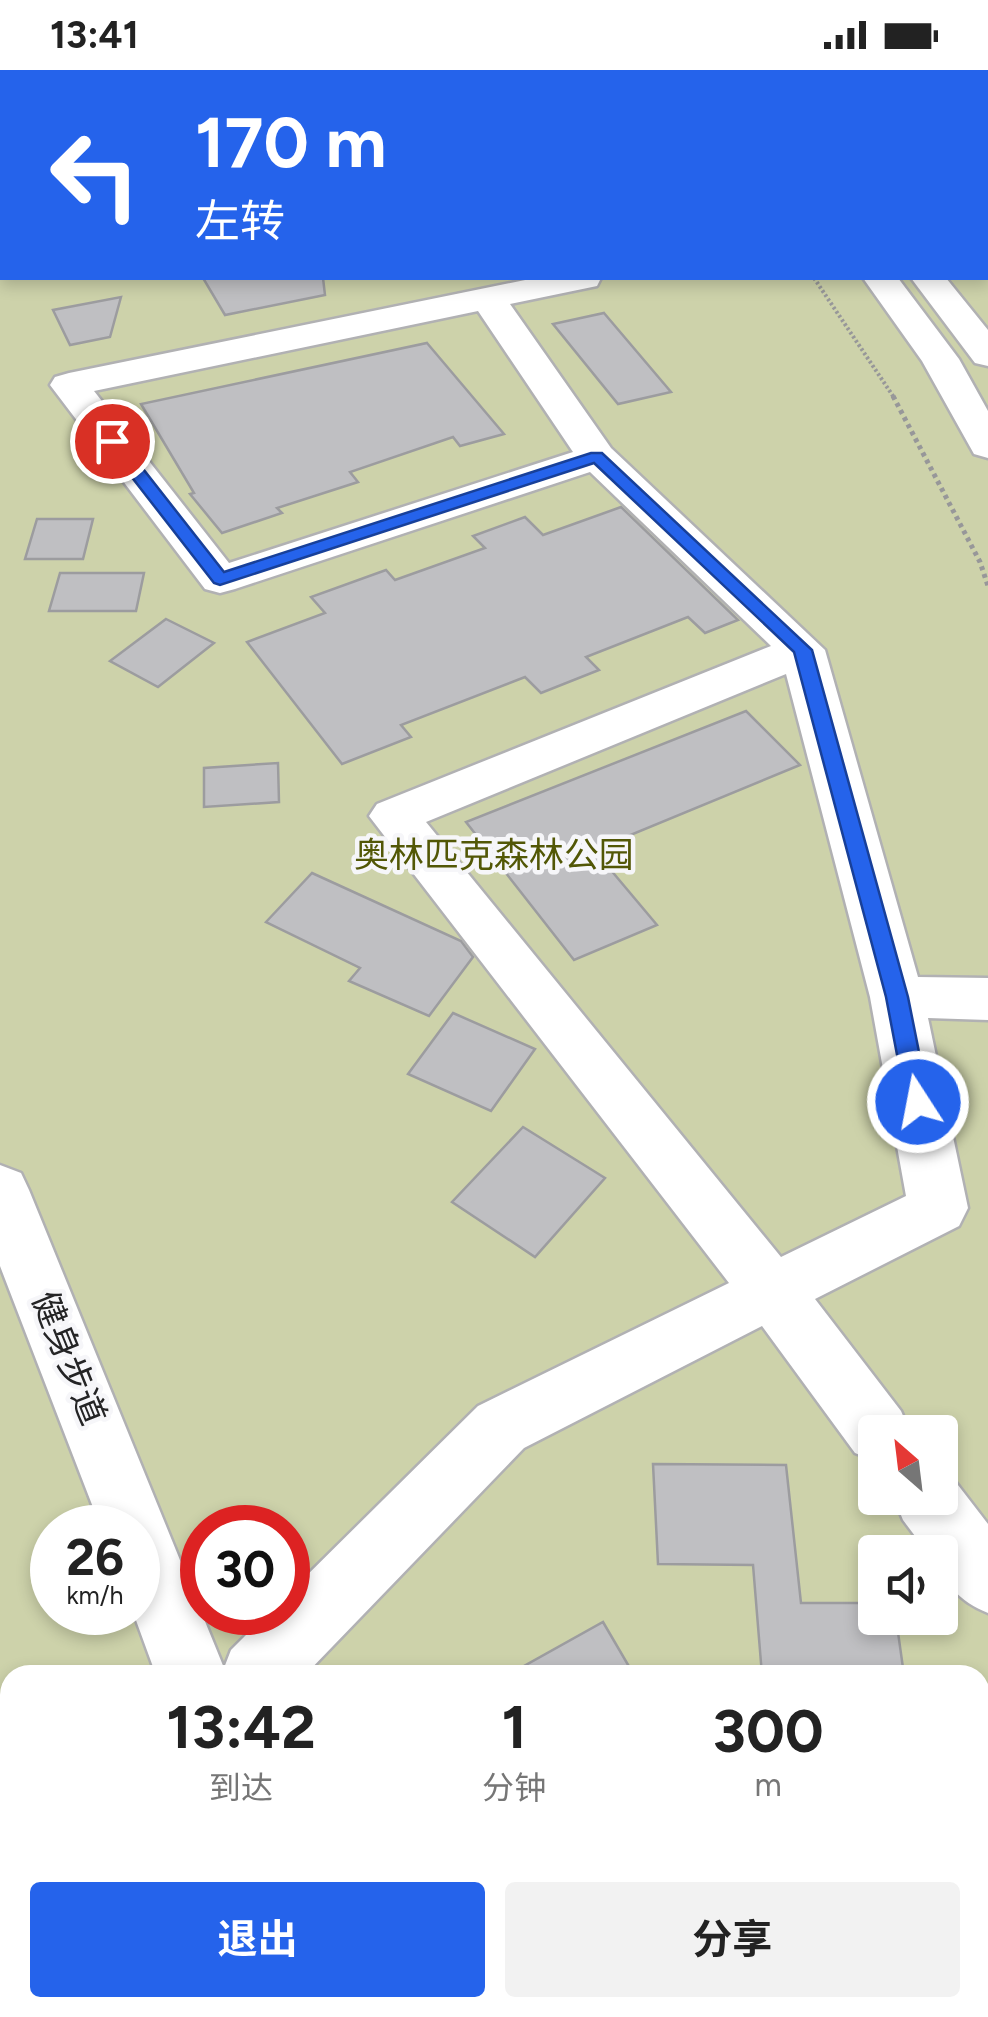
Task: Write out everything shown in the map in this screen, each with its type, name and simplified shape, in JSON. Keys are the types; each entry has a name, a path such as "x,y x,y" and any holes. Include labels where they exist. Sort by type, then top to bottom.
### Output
{"street":[{"path":"574,280 69,385 220,580 596,457"},
{"path":"881,280 940,359 988,446"},
{"path":"930,280 988,355"},
{"path":"266,1665 501,1427 938,1208 897,997 802,650 596,457 487,298"},
{"path":"802,650 394,816 772,1291 865,1415"},
{"path":"897,997 988,999"},
{"name":"健身步道","path":"0,1190 126,1505"},
{"path":"940,1515 988,1579"},
{"name":"健身步道","path":"160,1593 188,1665"}],"path":[{"path":"815,280 884,380 980,562 988,586"}],"green space":[{"name":"奥林匹克森林公园","path":"0,280 988,280 988,1665 0,1665"}],"building":[{"path":"204,280 323,280 325,295 225,315"},
{"path":"121,297 110,337 70,345 53,310"},
{"path":"604,313 671,392 618,404 553,324"},
{"path":"427,343 504,434 460,446 453,437 350,472 358,482 277,508 282,513 222,533 190,494 194,493 141,404"},
{"path":"621,507 738,620 705,633 688,617 586,657 599,670 541,693 525,677 401,725 411,737 342,764 247,642 325,613 311,597 386,570 395,580 485,548 473,536 525,517 543,535"},
{"path":"37,519 93,519 83,559 25,559"},
{"path":"60,573 144,573 136,611 49,611"},
{"path":"166,619 214,643 158,687 110,661"},
{"path":"746,711 800,765 594,850 657,925 574,960 466,822"},
{"path":"278,763 279,802 204,807 204,768"},
{"path":"312,873 461,941 473,957 429,1016 349,981 360,968 266,922"},
{"path":"453,1013 535,1049 491,1111 408,1074"},
{"path":"523,1127 605,1178 535,1257 452,1202"},
{"path":"653,1464 786,1465 801,1603 858,1603 858,1635 898,1635 903,1665 761,1665 753,1565 658,1564"},
{"path":"603,1622 628,1665 526,1665"}],"route":[{"path":"112,441 220,580 596,457 802,650 897,997 918,1102"}]}
